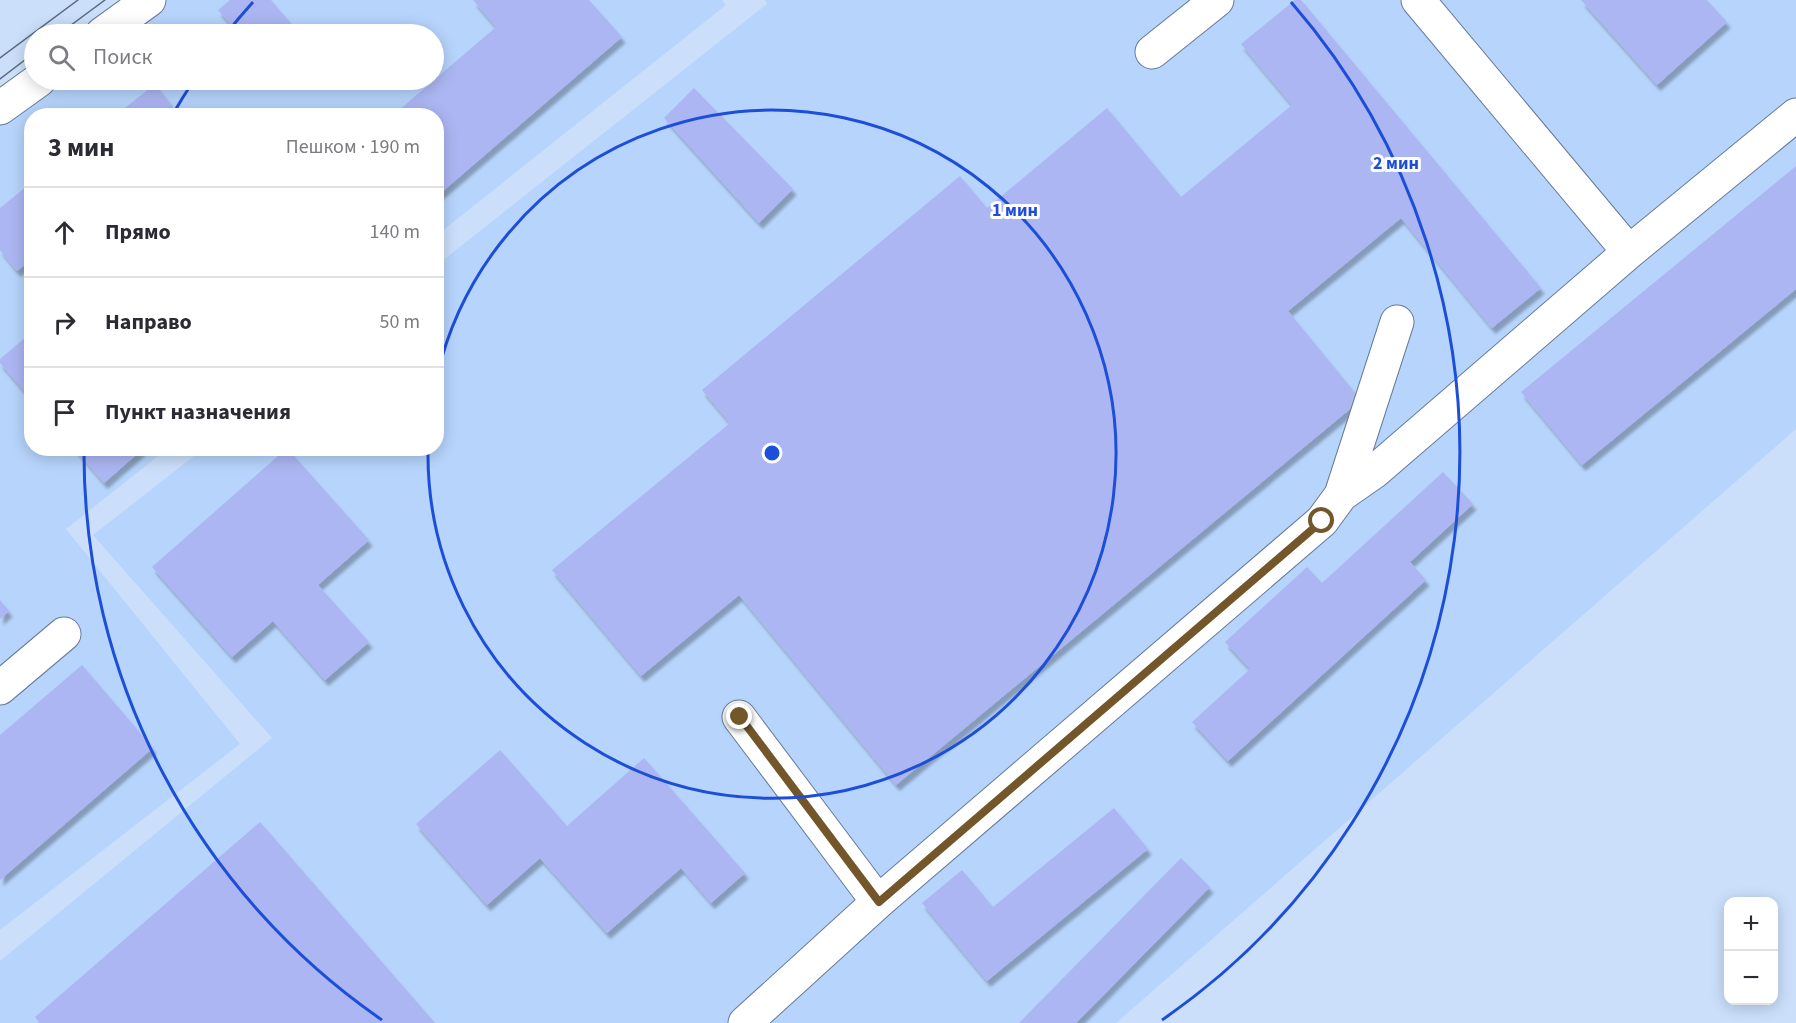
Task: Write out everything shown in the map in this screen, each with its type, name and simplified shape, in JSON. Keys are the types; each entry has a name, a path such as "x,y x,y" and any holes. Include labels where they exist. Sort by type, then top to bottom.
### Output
{"main road":[{"path":"116,24 149,0"},
{"path":"1152,52 1217,0"},
{"path":"1418,0 1629,252"},
{"path":"0,108 25,90"},
{"path":"1341,495 1374,472 1629,252 1796,116"},
{"path":"745,1023 879,902 1322,521 1341,495 1397,322"},
{"path":"0,688 64,633"},
{"path":"740,717 879,902"}],"shaded area":[{"path":"146,0 722,0 726,5 444,229 444,108 24,108 24,456 158,456 66,529 240,744 0,930 0,112 29,90 444,90 444,24 114,24"},
{"path":"765,0 1796,0 1796,429 1116,1023 0,1023 0,961 272,738 93,535 194,456 444,456 444,259 767,4"}],"building":[{"path":"230,0 271,0 291,24 230,24 218,10"},
{"path":"473,0 589,0 622,37 444,190 444,108 401,108 422,90 444,90 444,72 496,27"},
{"path":"1295,0 1301,0 1541,288 1492,328 1401,218 1288,311 1361,400 896,785 739,595 641,676 552,570 730,423 702,390 960,176 987,208 1107,108 1181,197 1292,105 1241,44"},
{"path":"1581,0 1707,0 1727,22 1657,85"},
{"path":"694,88 793,189 759,223 664,118"},
{"path":"148,90 160,90 174,108 125,108"},
{"path":"1796,166 1796,289 1582,465 1521,392"},
{"path":"24,188 24,265 17,271 0,250 0,208"},
{"path":"24,339 24,391 0,363 0,359"},
{"path":"81,456 135,456 104,483"},
{"path":"278,456 294,456 369,540 318,585 369,642 325,680 273,621 232,657 152,567"},
{"path":"1443,472 1473,504 1410,562 1426,580 1228,761 1192,722 1250,669 1225,642 1307,567 1322,583"},
{"path":"0,600 9,611 0,619"},
{"path":"82,665 153,748 0,880 0,735"},
{"path":"500,750 567,826 644,758 745,873 711,903 681,868 607,933 540,858 487,905 416,824"},
{"path":"1114,808 1148,849 987,981 922,903 962,870 993,907"},
{"path":"260,822 435,1023 40,1023 35,1017"},
{"path":"1181,858 1210,887 1076,1023 1019,1023"}],"tram line":[{"path":"46,24 78,0"},
{"path":"73,24 105,0"},
{"path":"0,58 24,40"},
{"path":"0,79 24,61"}],"route":[{"path":"740,717 879,902 1322,521"}]}
